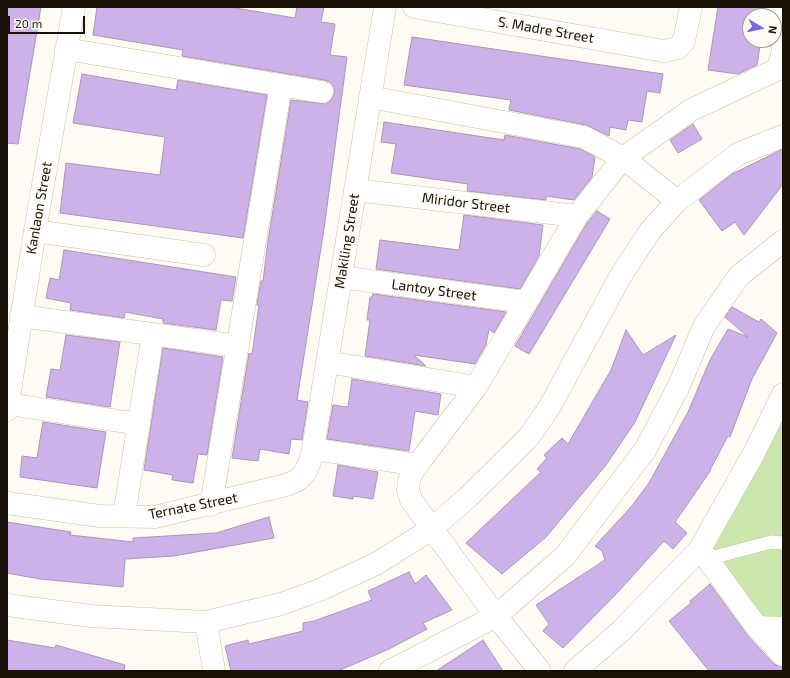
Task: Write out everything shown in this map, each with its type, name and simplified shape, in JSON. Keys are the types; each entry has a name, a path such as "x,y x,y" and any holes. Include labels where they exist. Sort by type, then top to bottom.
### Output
{"street":[{"name":"Kanlaon Street","path":"7,407 35,231 74,7"},
{"name":"Makiling Street","path":"304,474 310,462 313,449 385,7"},
{"name":"S. Madre Street","path":"414,7 664,51 678,48 684,41 691,7"},
{"path":"540,671 496,616 411,500 408,490 409,481 418,465 476,387 577,216 622,158 691,110 779,70 783,47"},
{"path":"66,49 322,92"},
{"path":"211,505 281,85"},
{"path":"370,97 584,137 622,158 677,201"},
{"path":"7,605 90,616 206,622 281,604 317,591 376,564 433,528 467,498 528,438 549,408 620,277 650,231 677,201 738,154 783,136"},
{"name":"Miridor Street","path":"355,190 577,216"},
{"path":"35,231 204,255"},
{"path":"390,671 496,616 564,556 646,450 678,388 704,326 739,276 783,241"},
{"name":"Lantoy Street","path":"341,277 526,302"},
{"path":"22,316 238,346"},
{"path":"124,516 153,334"},
{"path":"327,362 476,387"},
{"path":"575,671 622,630 704,554 783,394"},
{"path":"7,407 139,424"},
{"path":"313,449 418,465"},
{"name":"Ternate Street","path":"7,503 100,516 155,517 211,505 286,485 296,481 304,474"},
{"path":"704,554 757,627 783,655"},
{"path":"206,622 214,671"},
{"path":"757,627 783,628"}],"lane":[{"path":"704,554 771,542 783,543"}],"green space":[{"path":"783,394 783,628 757,627 700,549"}],"building":[{"path":"7,7 41,7 18,144 7,143"},
{"path":"97,7 229,7 295,18 297,7 324,7 321,22 335,24 330,55 347,57 324,229 297,400 308,402 302,440 291,439 289,454 260,449 258,461 232,458 249,353 252,354 259,306 257,305 261,281 263,281 291,100 326,104 331,100 334,94 334,87 330,82 324,80 182,56 183,50 93,35"},
{"path":"718,7 766,7 742,8 742,48 760,48 757,65 738,74 708,70"},
{"path":"412,37 663,74 660,93 647,91 642,122 628,120 626,130 610,127 609,136 586,125 509,110 511,100 404,85"},
{"path":"82,74 176,90 178,80 267,95 243,238 60,213 66,163 160,175 165,137 73,123"},
{"path":"384,122 504,140 505,135 580,149 595,157 592,177 574,200 546,196 546,200 467,191 468,184 391,173 396,144 381,142"},
{"path":"693,124 702,139 678,153 670,140"},
{"path":"783,149 783,184 744,235 735,222 722,231 699,200 732,174"},
{"path":"597,211 610,219 529,354 515,346 587,223"},
{"path":"464,215 543,225 539,256 520,289 376,269 380,240 459,250"},
{"path":"64,250 236,277 232,301 221,300 216,330 163,323 163,319 125,312 124,318 70,310 71,303 46,298 50,278 59,280"},
{"path":"373,294 506,312 494,333 489,329 486,345 475,364 414,355 426,366 365,356 370,320 367,320 370,297 372,297"},
{"path":"732,307 759,322 761,319 777,333 752,379 730,437 728,436 711,470 675,522 687,533 673,549 664,541 618,592 563,648 543,631 549,624 536,605 605,560 602,551 595,546 631,507 649,483 688,412 710,360 728,329 748,337 725,317"},
{"path":"626,330 643,355 676,335 635,422 606,465 546,537 502,574 466,543 541,472 537,469 547,458 544,455 562,438 568,444 611,370"},
{"path":"66,335 120,342 110,407 46,397 51,369 60,370"},
{"path":"163,348 223,357 207,455 198,454 193,483 172,480 173,475 144,470"},
{"path":"352,379 441,394 438,415 415,411 409,451 327,439 333,405 348,407"},
{"path":"43,422 106,432 97,488 20,477 22,456 37,458"},
{"path":"338,465 378,472 373,499 353,496 353,499 333,496"},
{"path":"269,517 274,538 174,556 125,559 123,587 40,579 7,573 7,522 71,532 70,535 133,542 133,538 216,533"},
{"path":"409,572 415,584 426,575 452,610 423,623 427,629 389,649 338,671 231,671 225,646 248,640 249,644 303,631 303,623 314,621 372,600 368,591"},
{"path":"710,584 748,636 774,664 783,667 783,671 709,671 669,621 691,603 690,601"},
{"path":"7,640 55,648 56,645 125,665 124,671 7,671"},
{"path":"483,640 503,671 436,671 468,650"}]}
